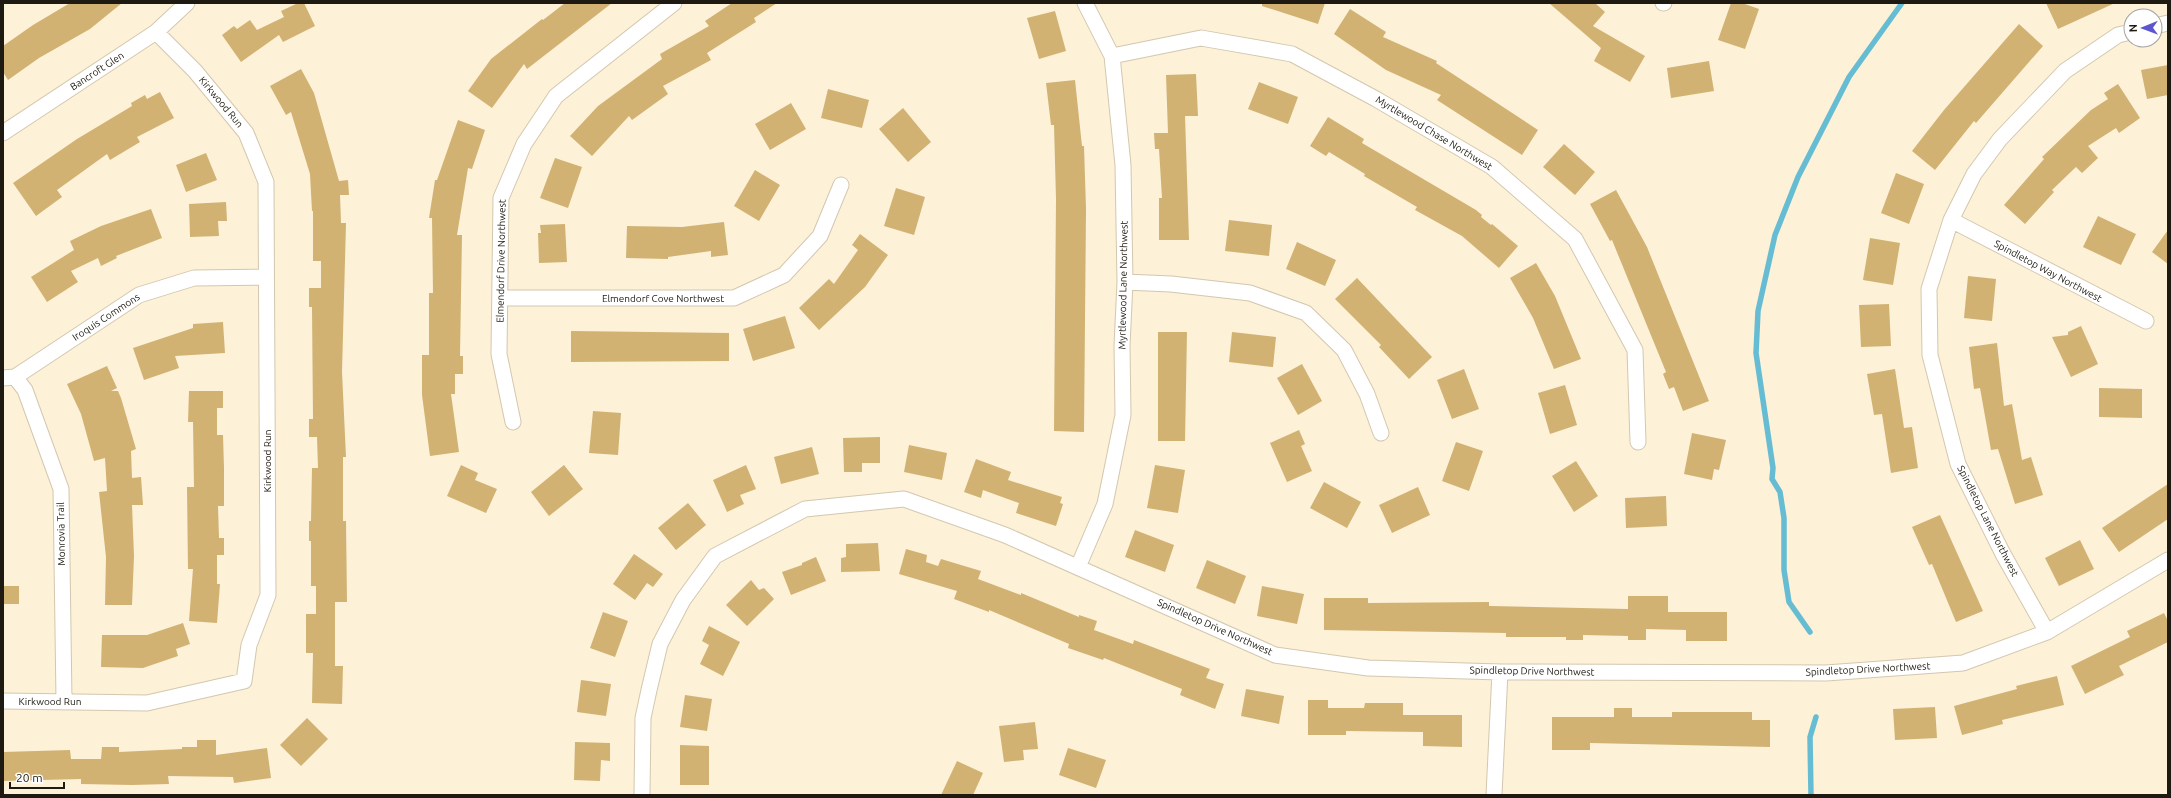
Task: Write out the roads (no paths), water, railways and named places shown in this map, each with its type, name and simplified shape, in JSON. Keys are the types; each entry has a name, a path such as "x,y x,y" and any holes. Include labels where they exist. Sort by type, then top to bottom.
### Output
{"street":[{"name":"Bancroft Glen","path":"3,133 156,32 186,3"},
{"name":"Elmendorf Drive Northwest","path":"513,422 499,354 501,198 524,144 556,96 674,3"},
{"name":"Myrtlewood Lane Northwest","path":"1078,567 1105,504 1123,415 1122,346 1125,282 1123,165 1112,56 1085,3"},
{"name":"Kirkwood Run","path":"3,701 147,703 244,681 249,645 268,595 266,182 246,133 195,71 156,32"},
{"name":"Spindletop Lane Northwest","path":"2047,632 2003,554 1958,464 1930,356 1929,289 1951,220 1974,174 2005,134 2065,71 2118,35 2123,34"},
{"name":"Myrtlewood Chase Northwest","path":"1112,56 1201,38 1292,54 1376,99 1492,167 1575,239 1632,343 1635,350 1638,442"},
{"name":"Elmendorf Cove Northwest","path":"500,298 734,298 784,275 820,236 841,185"},
{"name":"Spindletop Way Northwest","path":"1951,220 2146,321"},
{"name":"Iroquis Commons","path":"9,377 139,295 194,278 266,277"},
{"path":"1125,282 1171,284 1250,293 1306,314 1344,350 1367,394 1381,433"},
{"name":"Monrovia Trail","path":"9,377 25,390 61,489 64,701"},
{"name":"Spindletop Drive Northwest","path":"642,795 643,718 660,644 683,600 715,556 805,509 904,500 1005,535 1275,655 1368,668 1500,672 1826,673 1963,663 2047,632 2168,560"},
{"path":"1494,795 1500,672"}],"waterway":[{"path":"1810,632 1789,602 1784,570 1784,518 1780,492 1772,479 1773,468 1756,353 1758,311 1775,235 1798,177 1849,77 1902,3"},
{"path":"1811,795 1810,737 1816,717"}]}
